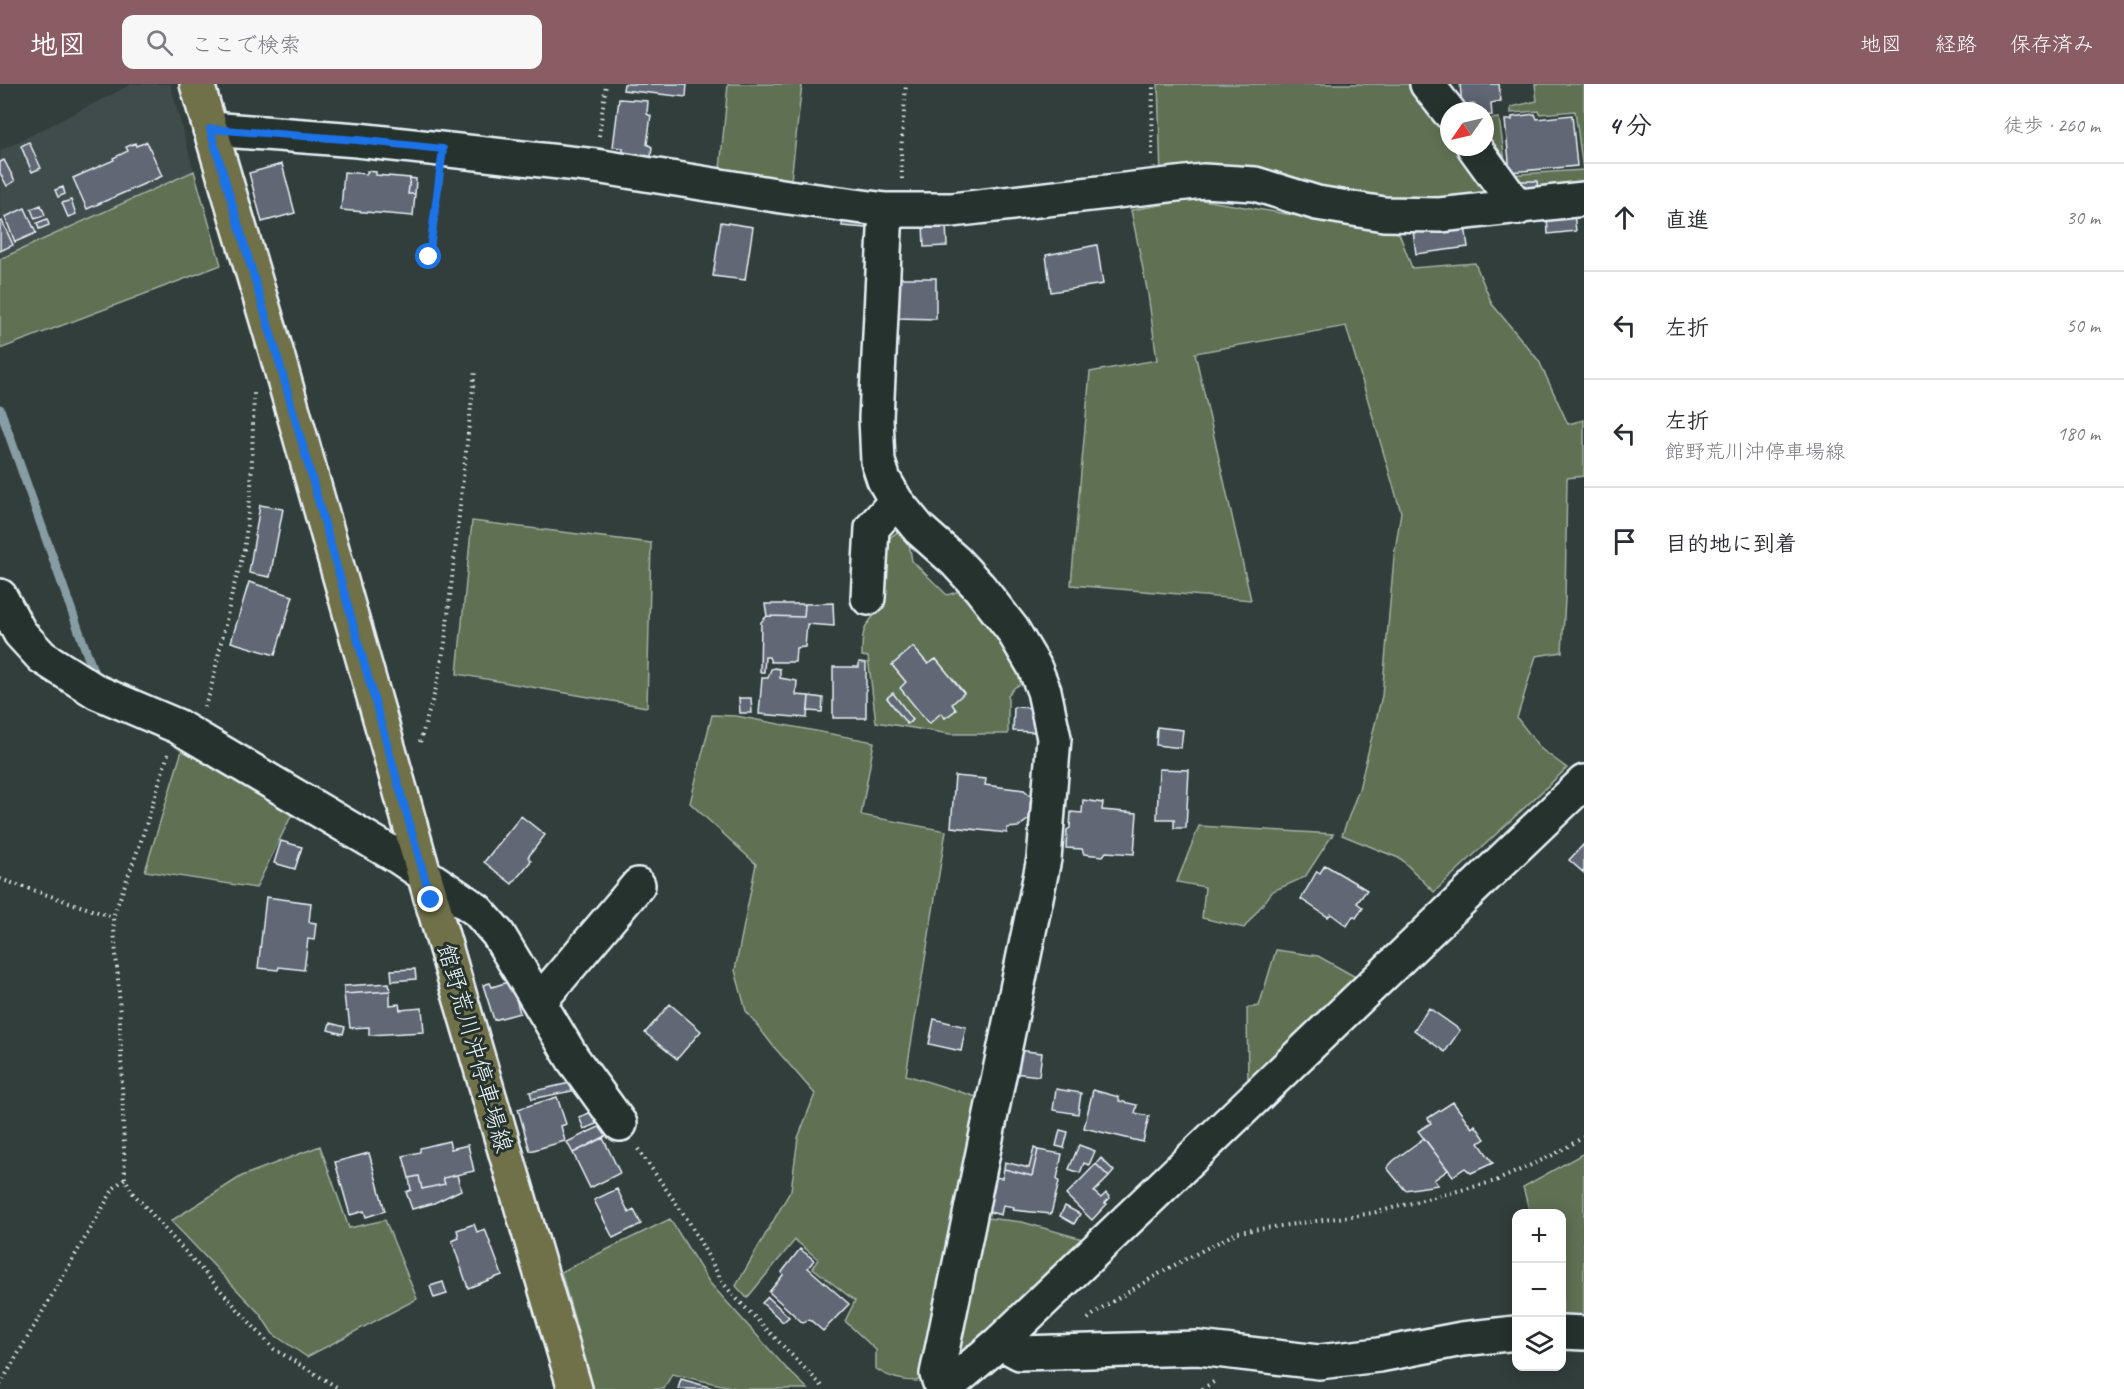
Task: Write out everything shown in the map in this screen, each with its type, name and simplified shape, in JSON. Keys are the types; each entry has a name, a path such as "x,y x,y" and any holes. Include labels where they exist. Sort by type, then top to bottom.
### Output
{"main road":[{"name":"館野荒川沖停車場線","path":"197,84 575,1389"}],"street":[{"path":"1427,84 1441,102"},
{"path":"210,129 357,140 596,166 895,210 952,210 1203,181 1256,184 1317,203 1384,214 1440,215 1584,200"},
{"path":"1480,156 1518,208"},
{"path":"895,210 876,418 878,462 884,480 896,501 919,529 974,581 1012,630 1034,666 1044,691 1054,738 1044,858 937,1374 944,1389 1000,1342 1584,782"},
{"path":"868,598 872,528 896,501"},
{"path":"0,596 20,633 42,657 97,692 185,731 424,874 477,910 498,934 573,1059 620,1124"},
{"path":"539,1002 638,885"},
{"path":"1566,1332 1584,1333"},
{"path":"1000,1342 1020,1353 1198,1348 1319,1362 1379,1355 1462,1339 1512,1333"}],"path":[{"path":"596,166 606,84"},
{"path":"895,210 906,84"},
{"path":"1152,188 1153,84"},
{"path":"429,257 443,149"},
{"path":"276,351 260,371 254,395 251,489 244,551 233,589 210,693 185,731 114,917 119,992 125,1178 132,1192 274,1349 340,1389"},
{"path":"399,785 415,758 437,685 445,642 475,370"},
{"path":"0,879 114,917"},
{"path":"620,1124 689,1222 723,1282 825,1389"},
{"path":"1057,1352 1076,1329 1100,1309 1167,1269 1238,1232 1373,1213 1496,1181 1584,1137"},
{"path":"0,1386 114,1188 125,1178"}],"shaded area":[{"path":"132,84 170,84 194,171 0,259 0,151"}],"green space":[{"path":"728,84 802,84 791,180 720,169"},
{"path":"1158,84 1410,84 1440,122 1440,156 1465,156 1491,198 1419,203 1161,176"},
{"path":"1535,84 1584,84 1584,189 1516,193 1491,156 1494,156 1494,118 1499,118 1507,175 1583,170 1575,111 1540,114 1539,111 1511,113 1511,107 1537,101"},
{"path":"194,171 221,265 0,349 0,259"},
{"path":"1197,199 1399,233 1412,268 1475,263 1492,304 1539,361 1568,424 1584,420 1584,476 1567,478 1562,652 1536,656 1517,718 1541,749 1567,768 1434,892 1401,859 1342,835 1359,789 1382,696 1394,557 1401,512 1346,326 1195,353 1251,600 1071,585 1090,372 1157,360 1148,294 1131,210"},
{"path":"472,521 651,543 647,707 457,674"},
{"path":"899,531 908,538 912,561 947,595 960,591 1002,642 1025,682 1015,687 1008,695 1008,734 950,734 876,722 868,657 862,656 862,648 866,626 879,610 880,545","holes":["913,647 928,664 936,659 964,693 952,704 956,710 945,718 941,713 929,723 906,682 892,665","892,693 913,720 908,724 887,698"]},
{"path":"712,715 736,716 874,742 861,815 946,831 906,1075 980,1098 931,1313 927,1371 917,1381 895,1378 876,1369 876,1350 845,1321 855,1301 813,1268 818,1259 795,1240 747,1298 736,1286 791,1190 798,1138 815,1094 746,1011 735,970 756,864 690,803"},
{"path":"184,744 295,808 256,888 145,871"},
{"path":"1199,826 1333,834 1305,877 1273,891 1244,928 1202,918 1205,887 1177,882"},
{"path":"1276,950 1318,956 1359,979 1248,1082 1247,1008 1259,1006"},
{"path":"320,1146 349,1228 385,1220 417,1299 307,1357 273,1334 260,1314 171,1221 242,1176"},
{"path":"1584,1153 1584,1323 1566,1321 1566,1209 1529,1209 1523,1187"},
{"path":"670,1219 709,1282 786,1368 808,1389 740,1389 672,1374 664,1389 594,1389 561,1272"},
{"path":"980,1219 1022,1222 1083,1239 951,1365"}],"building":[{"path":"624,84 687,84 686,97 623,90"},
{"path":"1460,84 1499,84 1501,101 1462,102"},
{"path":"619,99 648,101 647,114 651,116 647,144 652,147 651,157 623,154 623,148 613,147"},
{"path":"1535,114 1537,119 1572,115 1577,166 1510,172 1505,120"},
{"path":"29,142 41,168 32,172 21,146"},
{"path":"147,142 162,176 87,209 73,178 114,160 113,158 128,151 126,147 135,143 136,146"},
{"path":"4,160 15,181 7,186 0,173 0,162"},
{"path":"282,164 295,213 262,222 249,173"},
{"path":"367,171 376,172 376,175 410,178 408,194 415,194 413,216 341,210 344,172 367,174"},
{"path":"410,178 416,179 415,194 408,194"},
{"path":"1519,181 1537,181 1538,191 1525,194 1520,188"},
{"path":"63,187 65,194 58,197 55,190"},
{"path":"71,200 76,214 68,217 62,203"},
{"path":"41,205 45,215 35,219 31,209"},
{"path":"25,208 36,233 15,242 5,217"},
{"path":"1574,213 1576,231 1548,234 1547,216"},
{"path":"843,216 867,217 866,228 842,226"},
{"path":"47,219 49,225 39,229 37,223"},
{"path":"2,221 13,245 0,251 0,222"},
{"path":"721,222 753,227 745,280 713,276"},
{"path":"946,222 947,246 924,247 923,223"},
{"path":"1465,225 1468,247 1416,254 1413,231"},
{"path":"1097,245 1103,284 1051,292 1046,255"},
{"path":"897,278 936,278 936,319 897,318"},
{"path":"260,505 283,509 270,577 249,573"},
{"path":"249,582 293,596 275,655 231,642"},
{"path":"833,603 834,626 807,624 805,647 796,648 795,662 771,662 769,657 765,657 764,672 760,672 761,622 767,616 804,617 805,604"},
{"path":"765,604 805,604 804,617 767,616"},
{"path":"913,647 928,664 936,659 964,693 952,704 956,710 945,718 941,713 929,724 900,688 906,682 892,665"},
{"path":"859,662 866,663 866,718 833,718 833,667 859,667"},
{"path":"771,669 780,669 780,678 797,681 796,695 809,696 807,718 759,714 762,678 768,678"},
{"path":"893,693 913,720 907,724 887,698"},
{"path":"809,696 823,698 822,712 808,711"},
{"path":"739,698 751,698 752,713 740,713"},
{"path":"1014,707 1036,708 1035,732 1013,731"},
{"path":"1157,727 1183,730 1181,748 1156,745"},
{"path":"1159,769 1189,770 1186,828 1174,828 1174,819 1157,819"},
{"path":"955,776 986,779 985,785 1024,790 1031,796 1029,819 1018,827 1007,828 1007,833 951,827"},
{"path":"1083,800 1103,803 1102,810 1137,813 1134,854 1106,852 1103,856 1084,854 1082,849 1066,848 1071,812 1082,813"},
{"path":"521,816 545,835 528,857 531,861 512,884 484,862"},
{"path":"281,841 302,847 295,869 274,863"},
{"path":"1584,844 1584,873 1569,860"},
{"path":"1325,865 1367,890 1357,903 1363,908 1356,918 1353,916 1347,926 1331,914 1328,917 1301,899 1317,871 1320,873"},
{"path":"266,897 311,903 309,922 316,923 314,940 308,939 304,970 279,967 278,970 258,968"},
{"path":"415,969 416,979 392,981 391,970"},
{"path":"511,981 520,1013 494,1020 483,985 490,983 492,987"},
{"path":"389,983 390,991 344,994 344,986"},
{"path":"390,991 390,1005 399,1004 400,1010 422,1008 424,1032 369,1035 369,1027 350,1028 344,994"},
{"path":"670,1004 701,1031 677,1059 645,1033"},
{"path":"1429,1008 1460,1030 1445,1052 1414,1030"},
{"path":"934,1019 966,1027 961,1051 929,1044"},
{"path":"330,1023 345,1027 343,1034 328,1030"},
{"path":"1017,1050 1042,1053 1039,1076 1014,1073"},
{"path":"570,1083 572,1091 532,1099 530,1092"},
{"path":"1056,1089 1081,1093 1078,1114 1053,1110"},
{"path":"1093,1090 1119,1097 1119,1101 1137,1105 1135,1113 1149,1116 1143,1142 1084,1128"},
{"path":"557,1097 566,1124 561,1126 565,1141 530,1151 518,1109"},
{"path":"1453,1102 1472,1128 1475,1125 1485,1139 1479,1143 1493,1163 1471,1173 1465,1168 1453,1176 1418,1131 1431,1123 1428,1118"},
{"path":"592,1112 596,1124 584,1129 579,1117"},
{"path":"601,1126 606,1136 573,1153 567,1142"},
{"path":"1060,1130 1068,1132 1064,1148 1056,1146"},
{"path":"603,1138 620,1173 590,1188 573,1153"},
{"path":"1424,1138 1448,1170 1434,1180 1438,1185 1405,1190 1387,1168"},
{"path":"449,1141 451,1149 468,1145 474,1171 443,1178 445,1184 422,1189 419,1176 409,1178 403,1156 420,1152 420,1148"},
{"path":"1079,1145 1095,1151 1089,1165 1084,1163 1080,1173 1069,1169"},
{"path":"1034,1148 1038,1150 1032,1176 1004,1169 1005,1162 1029,1168"},
{"path":"1038,1150 1062,1154 1057,1179 1059,1182 1051,1214 1013,1210 1014,1207 1003,1205 1001,1215 983,1210 991,1177 1002,1178 1004,1169 1032,1176"},
{"path":"369,1153 385,1211 366,1217 364,1211 350,1215 335,1162"},
{"path":"1101,1158 1114,1171 1109,1177 1096,1164"},
{"path":"1096,1164 1109,1177 1094,1192 1101,1198 1106,1193 1110,1198 1092,1220 1066,1195"},
{"path":"457,1175 461,1190 434,1203 412,1209 406,1192 411,1190 409,1178 419,1176 422,1189 445,1184 443,1178"},
{"path":"617,1189 629,1213 634,1210 641,1224 613,1238 594,1200"},
{"path":"1065,1206 1080,1214 1074,1224 1060,1216"},
{"path":"474,1224 477,1232 485,1229 502,1275 468,1288 452,1241 459,1238 457,1230"},
{"path":"800,1249 814,1260 808,1268 849,1304 823,1331 809,1319 803,1323 769,1292"},
{"path":"443,1282 447,1294 434,1298 430,1286"},
{"path":"768,1297 789,1317 783,1322 762,1303"},
{"path":"681,1379 716,1389 678,1389"}],"waterway":[{"path":"0,409 96,679"}],"route":[{"path":"429,257 443,149 210,129 276,351 431,900"}]}
